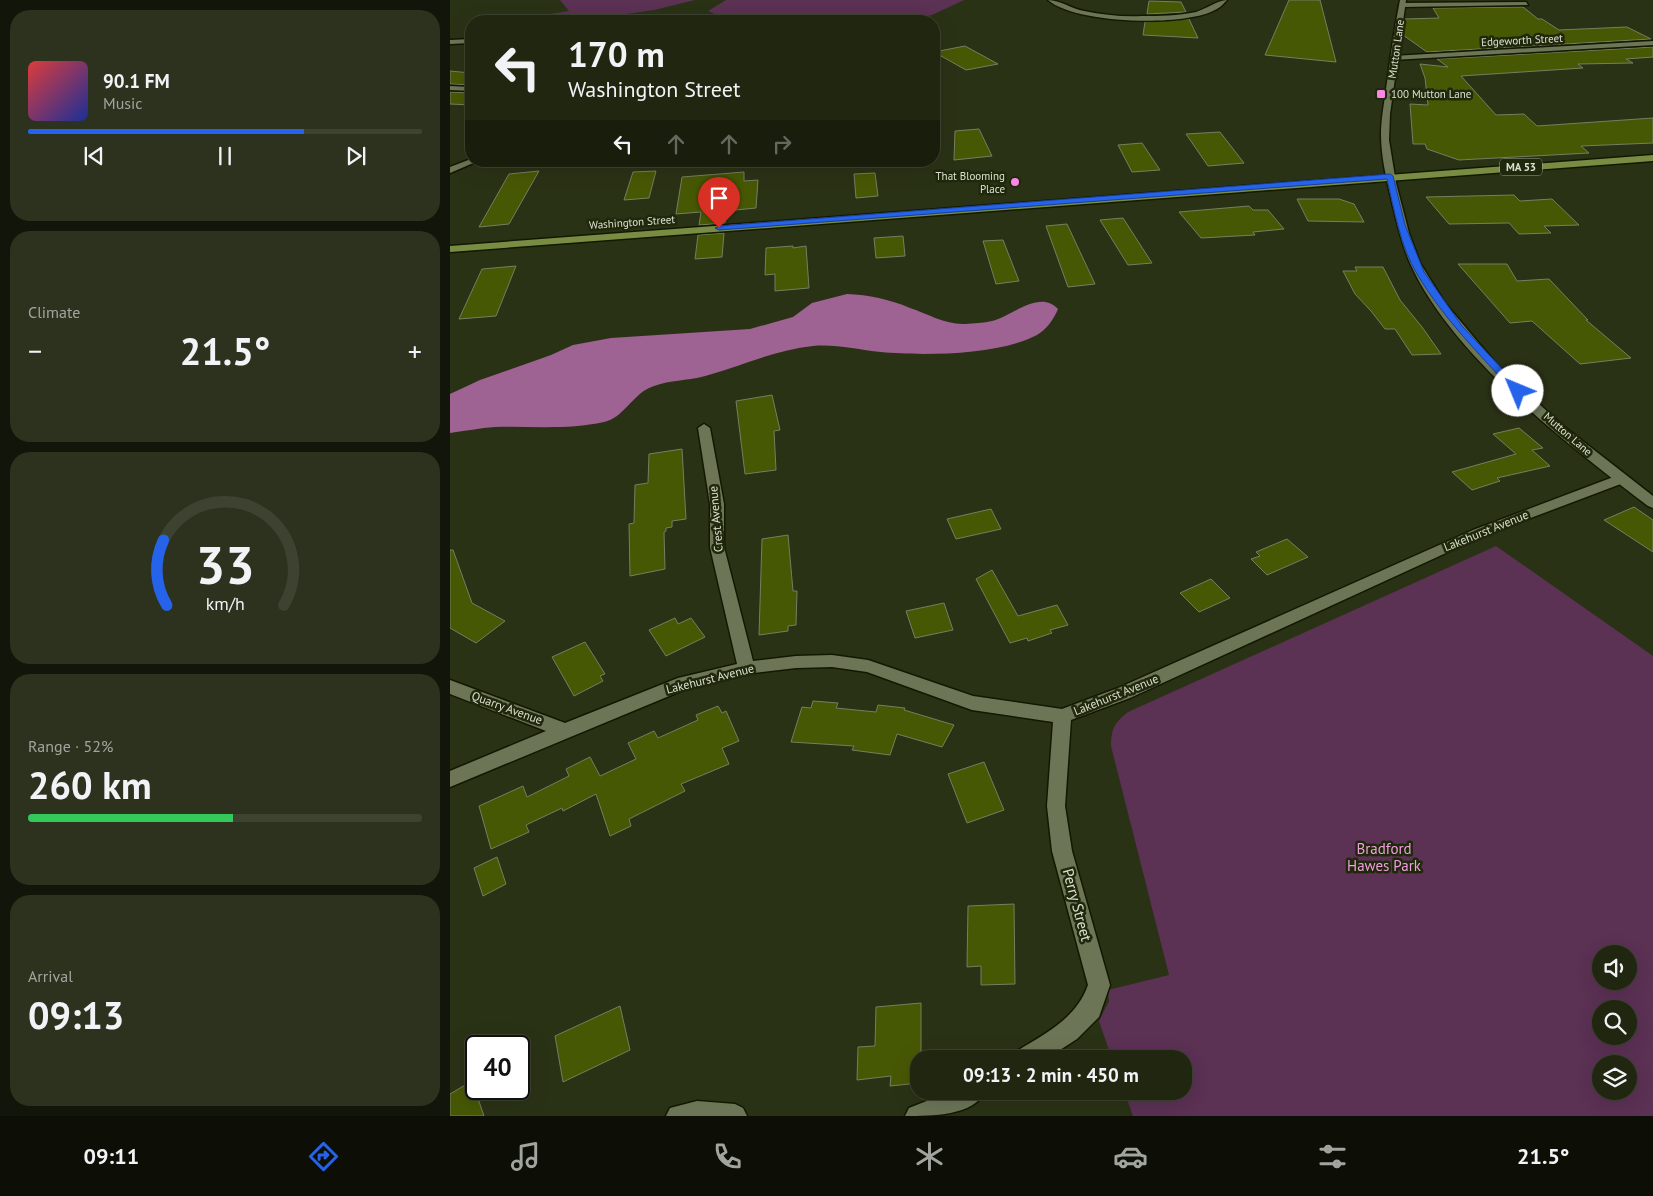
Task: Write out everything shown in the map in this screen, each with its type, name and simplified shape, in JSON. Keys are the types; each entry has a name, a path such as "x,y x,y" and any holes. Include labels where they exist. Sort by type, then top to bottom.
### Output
{"main road":[{"name":"Washington Street","path":"450,249 1390,176 1653,158"}],"street":[{"path":"1051,0 1058,6 1089,14 1143,18 1205,13 1219,6 1224,0"},
{"path":"1403,3 1526,4"},
{"name":"Mutton Lane","path":"1403,3 1392,58 1385,123 1390,176 1401,225 1420,273 1439,302 1484,357 1518,391 1621,479 1653,503"},
{"path":"450,42 465,41"},
{"name":"Edgeworth Street","path":"1392,58 1653,43"},
{"path":"450,88 465,88"},
{"path":"450,170 465,164"},
{"name":"Crest Avenue","path":"704,428 717,504 717,547 746,668"},
{"name":"Lakehurst Avenue","path":"450,779 564,730 684,683 746,668 832,660 859,664 972,703 1062,716 1124,693 1478,533 1621,479"},
{"name":"Quarry Avenue","path":"450,687 564,730"},
{"name":"Perry Street","path":"1040,1050 1069,1032 1091,1009 1099,985 1062,851 1056,806 1062,716"},
{"path":"917,1116 953,1110 964,1100"},
{"path":"678,1116 697,1113 735,1116"}],"green space":[{"path":"560,0 695,0 654,10 619,15 548,15 569,11"},
{"path":"726,0 964,0 932,15 717,15 708,11"},
{"name":"Bradford Hawes Park","path":"1496,546 1653,656 1653,1116 1133,1116 1127,1100 1192,1100 1192,1050 1109,1050 1099,1021 1109,1001 1108,990 1169,975 1111,746 1115,726 1128,712"}],"shaded area":[{"path":"847,294 871,296 887,300 944,321 958,324 992,321 1034,303 1043,302 1051,304 1058,309 1049,324 1040,333 1021,342 1002,347 939,354 881,352 830,346 798,348 697,378 649,388 637,396 617,416 604,422 564,427 495,427 450,433 450,394 480,380 551,355 573,345 611,338 750,329 793,317 812,303"}],"building":[{"path":"1289,0 1320,0 1336,62 1265,55"},
{"path":"1149,1 1181,2 1186,12 1147,14"},
{"path":"1523,7 1538,19 1542,19 1559,30 1627,27 1651,39 1427,52 1403,35 1405,19 1439,18 1433,8"},
{"path":"1189,19 1198,38 1143,35 1145,22"},
{"path":"965,46 998,64 966,70 940,55 940,51"},
{"path":"1653,47 1653,57 1626,59 1633,63 1578,64 1583,68 1461,76 1496,115 1524,114 1537,126 1653,118 1653,143 1581,146 1589,153 1459,160 1427,149 1425,144 1413,144 1410,104 1428,105 1425,78 1420,64 1448,67 1437,59"},
{"path":"450,71 465,72 465,85 450,84"},
{"path":"450,92 465,93 465,105 450,104"},
{"path":"979,129 992,156 954,160 955,131"},
{"path":"1220,132 1244,163 1208,166 1186,134"},
{"path":"1142,143 1160,170 1132,172 1118,145"},
{"path":"539,171 509,224 479,227 509,174"},
{"path":"656,171 649,198 624,200 633,172"},
{"path":"744,172 744,181 758,180 756,208 726,211 725,223 699,225 701,212 676,214 682,177"},
{"path":"875,173 878,196 856,198 854,174"},
{"path":"1514,195 1520,201 1552,199 1579,225 1544,226 1551,233 1519,234 1509,223 1449,224 1426,197"},
{"path":"1297,199 1339,199 1354,204 1364,222 1308,221"},
{"path":"1249,206 1253,210 1268,210 1284,229 1253,232 1255,235 1201,238 1179,212"},
{"path":"1123,218 1152,263 1128,265 1100,220"},
{"path":"1067,224 1095,284 1068,287 1046,226"},
{"path":"724,233 722,257 695,259 698,235"},
{"path":"903,236 905,256 876,258 874,238"},
{"path":"1003,240 1019,281 996,284 983,241"},
{"path":"793,246 793,248 806,246 809,288 775,291 775,274 765,275 766,248"},
{"path":"1458,264 1507,264 1517,281 1549,279 1588,320 1586,320 1631,358 1580,364 1532,321 1510,323"},
{"path":"516,266 496,316 459,319 482,269"},
{"path":"1355,267 1383,267 1400,300 1441,354 1412,355 1395,329 1385,329 1355,294 1343,271 1357,271"},
{"path":"772,395 780,430 774,431 776,470 745,474 736,401"},
{"path":"1519,428 1543,448 1532,450 1550,466 1497,478 1500,481 1472,490 1452,472 1516,454 1493,434"},
{"path":"682,449 686,519 672,521 672,527 666,528 664,532 665,569 630,576 629,524 634,523 635,485 648,483 649,454"},
{"path":"1634,507 1653,520 1653,552 1604,520"},
{"path":"991,509 1001,529 956,539 947,519"},
{"path":"788,535 793,591 797,591 796,625 788,626 788,631 759,635 762,539"},
{"path":"1287,539 1308,557 1267,575 1251,559 1260,556 1256,552"},
{"path":"450,550 453,550 472,603 505,621 476,643 450,628"},
{"path":"992,570 1018,616 1057,605 1068,625 1050,630 1052,633 1028,641 1027,638 1010,643 976,579"},
{"path":"1211,579 1230,598 1199,612 1180,593"},
{"path":"944,603 953,630 915,638 906,611"},
{"path":"675,618 678,624 691,618 705,637 666,656 649,630"},
{"path":"585,642 605,674 600,676 603,681 574,696 552,657"},
{"path":"813,701 838,703 836,708 876,712 878,705 905,708 904,710 954,725 942,747 897,734 890,755 852,750 854,746 791,742 802,707 811,708"},
{"path":"718,706 722,713 726,711 739,741 722,748 729,764 681,784 685,791 629,819 631,826 610,836 596,794 563,811 562,808 526,825 529,832 491,849 479,806 523,786 527,797 569,776 566,769 590,757 600,776 636,759 628,743 654,731 658,738 698,720 696,715"},
{"path":"984,762 1004,810 967,823 948,774"},
{"path":"497,857 506,884 483,896 474,868"},
{"path":"1014,904 1015,984 981,985 981,966 967,967 968,906"},
{"path":"921,1003 921,1050 910,1050 910,1084 890,1086 891,1076 857,1080 858,1047 875,1046 876,1007"},
{"path":"620,1006 630,1050 563,1082 555,1036"},
{"path":"465,1085 465,1100 479,1100 484,1116 450,1116 450,1094"}],"place":[{"name":"100 Mutton Lane","path":"1381,94"},
{"name":"That Blooming Place","path":"1015,182"}],"route":[{"path":"719,228 904,213 1005,208 1089,199 1390,176 1401,225 1420,273 1459,328 1484,357 1518,391"}]}
